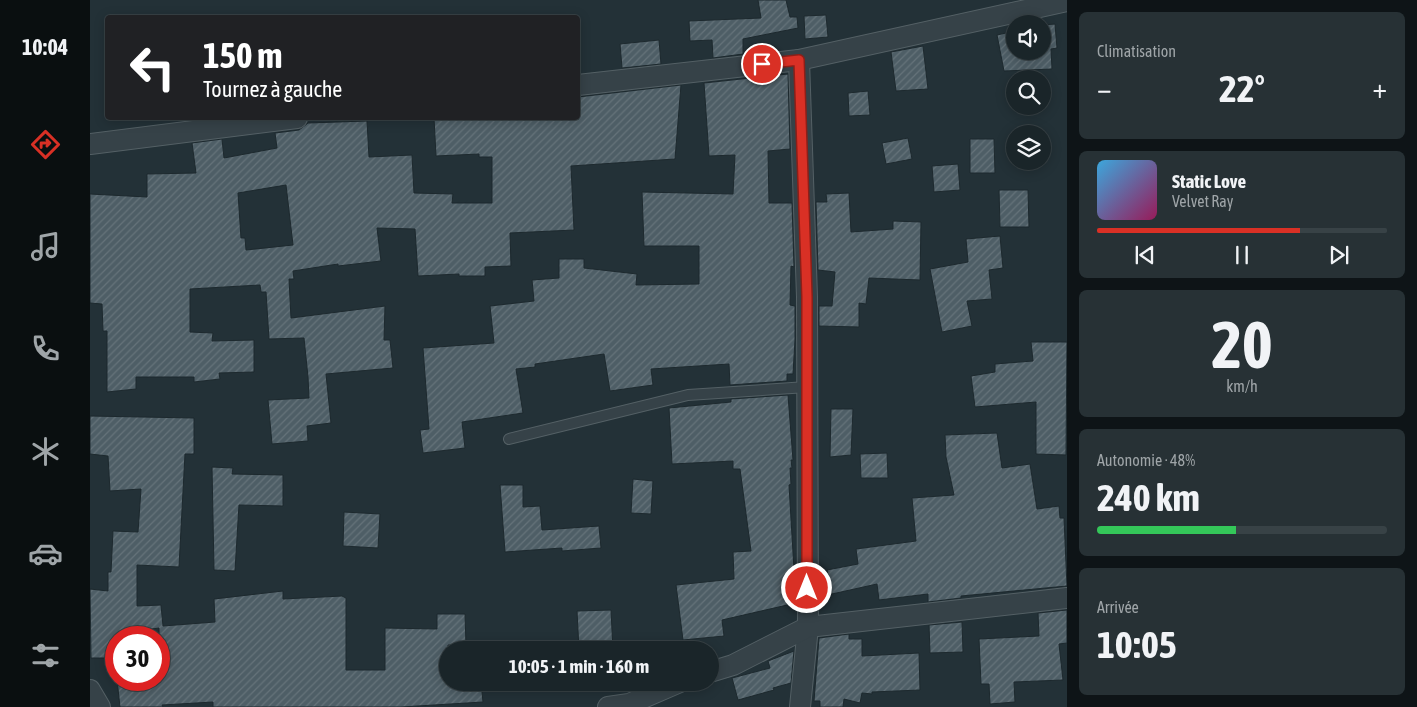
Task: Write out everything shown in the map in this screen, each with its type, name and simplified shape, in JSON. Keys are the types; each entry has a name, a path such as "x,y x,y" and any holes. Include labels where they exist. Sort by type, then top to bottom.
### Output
{"street":[{"path":"580,85 799,60 1067,1"},
{"path":"799,60 807,297 808,627 800,707"},
{"path":"90,144 281,120"},
{"path":"719,669 733,665 808,627 1067,598"},
{"path":"90,690 100,707"},
{"path":"608,707 629,704 659,691"}],"lane":[{"path":"509,439 688,395 807,387"}],"building":[{"path":"758,0 786,0 790,17 797,17 798,28 743,39 743,54 713,58 712,40 690,41 689,21 761,18"},
{"path":"826,15 828,37 805,39 804,16"},
{"path":"1051,24 1055,24 1057,48 1051,49"},
{"path":"1006,33 1006,60 1051,60 1051,49 1052,69 1004,71 997,35"},
{"path":"659,40 661,64 622,68 620,44"},
{"path":"923,46 928,89 896,91 891,52"},
{"path":"788,74 790,149 768,151 769,203 792,203 794,267 791,266 790,305 795,306 795,340 793,374 787,374 787,381 730,385 729,364 651,369 653,385 610,391 604,354 535,364 535,367 516,369 523,413 462,422 465,448 423,453 420,430 429,429 423,348 494,343 490,306 534,301 532,280 559,278 559,259 584,259 584,268 637,274 636,285 699,284 699,246 644,246 642,192 733,194 735,155 709,156 704,83"},
{"path":"681,85 675,159 571,166 574,230 510,233 511,266 485,267 485,276 459,276 459,274 418,276 415,229 377,228 381,261 338,266 338,264 293,271 294,279 289,279 291,318 385,306 384,340 390,340 393,368 326,374 331,423 307,426 308,441 272,444 268,400 309,398 308,377 304,338 269,339 266,292 261,292 260,285 190,289 190,332 213,333 212,341 254,340 254,372 219,373 220,379 194,382 194,377 136,377 136,389 107,392 107,331 103,331 102,304 90,303 90,194 147,197 147,174 196,173 192,143 222,139 224,158 277,148 275,133 299,130 308,123 367,121 369,157 412,155 414,193 453,194 452,203 492,203 492,157 479,157 479,154 436,156 434,120 580,120 580,97","holes":["286,185 293,245 246,250 245,238 241,238 238,193"]},
{"path":"868,91 870,115 849,116 848,93"},
{"path":"908,138 912,159 886,164 882,143"},
{"path":"970,139 994,139 995,173 970,173"},
{"path":"958,164 960,190 934,192 932,166"},
{"path":"999,190 1028,190 1029,227 1000,227"},
{"path":"849,193 851,232 893,229 893,221 921,222 920,280 869,278 866,304 859,303 859,327 819,326 819,306 832,306 835,272 818,270 816,202 827,202 826,194"},
{"path":"1000,236 1003,268 989,270 992,299 967,301 972,326 942,332 930,269 968,262 966,239"},
{"path":"1031,342 1067,342 1066,455 1036,454 1036,402 975,407 971,376 995,372 995,364 1033,361"},
{"path":"788,395 793,460 791,460 791,484 789,485 796,603 722,620 724,636 683,640 676,585 734,579 733,552 751,551 740,469 733,469 733,461 672,464 669,408 731,402 731,399"},
{"path":"831,409 853,409 851,455 830,457"},
{"path":"90,416 194,418 194,454 185,454 179,567 137,565 137,606 161,605 163,626 105,626 105,658 91,658 90,589 108,591 108,572 111,572 113,531 138,532 141,489 110,491 108,456 90,454"},
{"path":"997,433 1002,468 1030,464 1037,509 1059,506 1060,518 1064,518 1067,586 961,596 961,598 928,602 928,594 879,600 877,584 832,594 827,570 858,564 856,549 916,541 912,498 954,495 946,457 945,435"},
{"path":"887,453 888,478 861,478 860,454"},
{"path":"212,467 233,468 232,474 283,475 283,506 239,505 235,571 214,570"},
{"path":"633,479 653,481 651,514 631,513"},
{"path":"500,485 523,485 523,507 540,506 542,530 599,526 601,548 562,551 562,548 505,552"},
{"path":"344,512 380,514 378,548 343,546"},
{"path":"283,591 283,599 342,596 346,598 346,670 385,670 385,628 437,629 437,614 465,614 466,641 439,641 439,691 482,691 483,702 401,707 213,707 213,702 162,705 163,707 120,707 118,691 170,691 170,626 163,626 215,622 214,599"},
{"path":"611,610 613,641 579,641 577,611"},
{"path":"1067,610 1067,643 1059,644 1063,680 1014,682 1015,702 990,704 989,684 981,684 979,639 1039,636 1038,613"},
{"path":"962,622 963,652 930,653 929,625"},
{"path":"849,634 849,639 862,639 862,656 919,653 920,690 872,692 872,694 862,693 860,703 844,699 843,707 820,707 820,701 814,701 819,638"},
{"path":"794,651 791,683 738,700 732,678 770,668 768,661"}],"route":[{"path":"762,64 799,60 807,297 807,588"}]}
